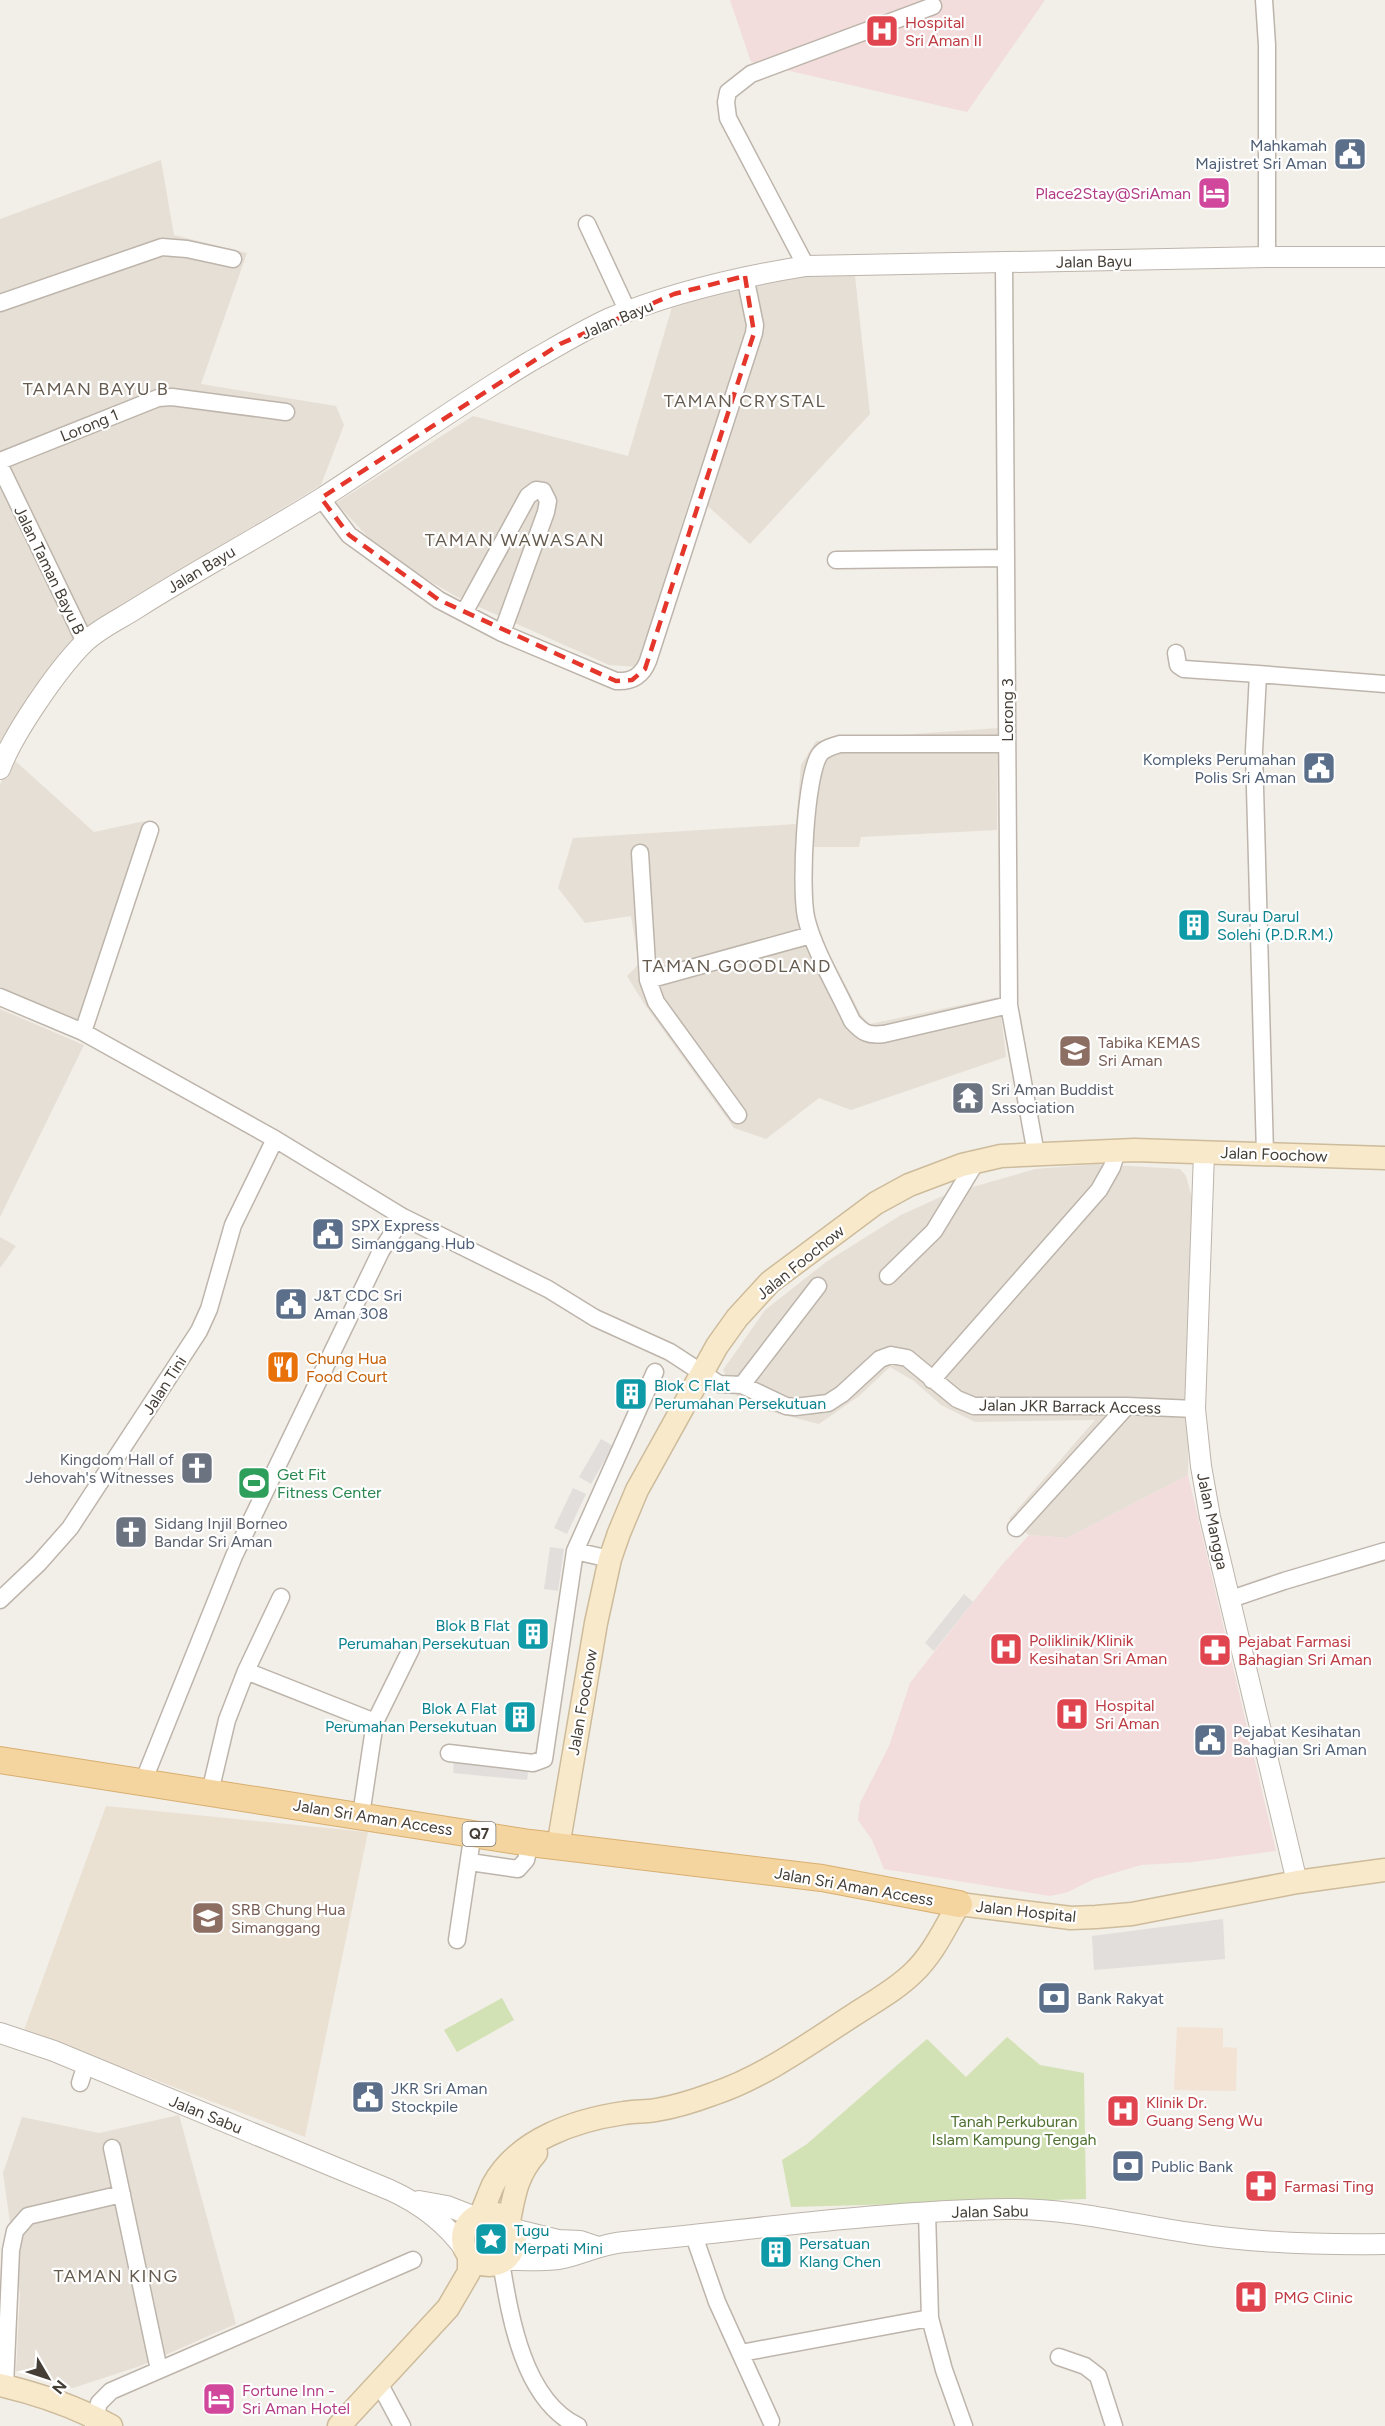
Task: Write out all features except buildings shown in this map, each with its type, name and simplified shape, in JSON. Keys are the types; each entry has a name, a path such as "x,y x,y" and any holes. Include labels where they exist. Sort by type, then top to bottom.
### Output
{"main road":[{"name":"Jalan Foochow","path":"558,1847 596,1623 610,1559 637,1490 721,1381 717,1346 737,1318 770,1282 876,1203 909,1185 962,1165 1001,1156 1036,1154 1111,1166 1204,1153 1385,1158"},
{"name":"Jalan Sri Aman Access","path":"0,1760 472,1832 530,1843 822,1878 959,1904"},
{"name":"Jalan Hospital","path":"478,2216 494,2184 515,2159 544,2137 582,2122 625,2112 653,2111 715,2094 762,2072 899,1985 915,1971 934,1948 959,1904 1043,1916 1096,1917 1132,1914 1297,1882 1385,1870"},
{"path":"448,2307 471,2292 514,2246 511,2225 517,2181 522,2170 561,2130"},
{"path":"339,2426 448,2307 469,2272 468,2253 464,2243 465,2229 478,2216 496,2214 511,2225"},
{"path":"468,2253 475,2261 499,2262"},
{"path":"2,2386 38,2395 99,2423"}],"street":[{"path":"1264,0 1267,45 1267,257"},
{"path":"806,266 728,118 726,102 728,92 751,74 933,6"},
{"path":"587,224 628,312"},
{"path":"0,303 162,247 187,249 233,259"},
{"name":"Jalan Bayu","path":"2,758 56,677 85,642 321,498 484,389 560,344 608,320 674,294 746,276 806,266 914,262 1004,263 1267,257 1385,257"},
{"name":"Lorong 3","path":"1004,263 1009,1005 1036,1154"},
{"path":"321,498 349,535 439,600 502,633 616,681 632,680 645,669 754,333 755,325 746,276"},
{"name":"Lorong 1","path":"0,460 158,398 172,397 286,412"},
{"name":"Jalan Taman Bayu B","path":"0,466 85,642"},
{"path":"464,613 528,496 536,490 543,492 548,497 546,512 502,633"},
{"path":"836,560 1006,558"},
{"path":"1176,652 1178,665 1184,669 1385,684"},
{"path":"1258,674 1254,750 1265,1154"},
{"path":"1007,744 840,744 824,750 819,755 813,775 803,856 803,896 812,934 852,1021 861,1031 870,1035 884,1034 1009,1005"},
{"path":"83,1032 150,830"},
{"path":"640,853 648,980 656,1002 738,1115"},
{"path":"648,980 812,934"},
{"name":"Jalan JKR Barrack Access","path":"0,997 83,1032 275,1139 403,1217 548,1289 595,1318 670,1352 721,1381 786,1406 795,1407 828,1402 842,1394 880,1359 891,1355 907,1358 957,1399 974,1406 1195,1408"},
{"name":"Jalan Tini","path":"0,1600 39,1563 70,1528 199,1331 208,1309 233,1225 275,1139"},
{"name":"Jalan Mangga","path":"1204,1153 1195,1408 1201,1467 1210,1517 1297,1882"},
{"path":"888,1276 934,1231 976,1162"},
{"path":"932,1380 1098,1190 1111,1166"},
{"path":"143,1782 234,1556 381,1251 403,1217"},
{"path":"721,1381 818,1286"},
{"path":"449,1753 533,1763 544,1759 575,1551 655,1372"},
{"path":"1016,1528 1127,1406"},
{"path":"575,1551 610,1559"},
{"path":"1231,1599 1385,1551"},
{"path":"210,1792 227,1720 246,1671 281,1597"},
{"path":"361,1815 375,1722 411,1649"},
{"path":"246,1671 375,1722"},
{"path":"457,1940 470,1862 472,1832"},
{"path":"470,1862 518,1869 526,1860 530,1843"},
{"name":"Jalan Sabu","path":"0,2033 54,2051 83,2074 411,2199"},
{"path":"112,2148 159,2370"},
{"path":"2,2386 11,2250 15,2231 28,2216 122,2194"},
{"path":"411,2199 447,2206 478,2216"},
{"path":"411,2199 451,2230 468,2253"},
{"name":"Jalan Sabu","path":"595,2246 694,2236 759,2226 927,2212 1009,2209 1047,2211 1262,2241 1385,2244"},
{"path":"927,2212 930,2318 944,2370 964,2426"},
{"path":"511,2225 558,2240 580,2241 595,2246"},
{"path":"694,2236 717,2302 771,2421"},
{"path":"578,2426 562,2417 535,2385 509,2309 499,2262 558,2259 581,2253 595,2246"},
{"path":"99,2423 99,2403 111,2391 413,2260"},
{"path":"741,2353 930,2318"},
{"path":"1059,2357 1084,2366 1098,2376 1114,2426"},
{"path":"378,2381 402,2426"}],"highlighted area":[{"path":"745,276 754,333 645,669 632,680 616,681 439,600 349,535 321,498 560,344 674,294"}],"shaded area":[{"name":"Hospital Sri Aman II","path":"730,0 1045,0 967,112 751,62"},
{"name":"TAMAN BAYU B","path":"161,160 174,235 247,253 201,384 336,406 344,425 321,485 88,626 69,643 34,692 0,746 0,219"},
{"path":"798,276 855,276 870,414 750,544 692,492 638,667 609,665 459,598 409,569 368,537 336,503 473,416 628,456 672,307 755,280"},
{"name":"TAMAN GOODLAND","path":"998,728 997,830 861,837 859,847 811,847 810,888 817,930 861,1015 870,1024 999,997 1006,1057 851,1110 819,1098 766,1139 734,1128 645,1005 627,976 639,964 631,916 585,923 558,888 573,838 796,824 801,765 816,741"},
{"path":"11,757 94,832 145,821 77,1021 0,987 0,785"},
{"path":"0,1009 84,1045 0,1217"},
{"path":"1097,1164 1180,1169 1186,1176 1192,1198 1188,1475 1067,1538 1029,1535 1009,1519 1095,1420 975,1422 941,1405 914,1381 890,1367 859,1396 819,1424 748,1406 738,1398 723,1370 765,1310 826,1262 901,1215 945,1195 1035,1169"},
{"path":"0,1237 16,1246 0,1268"},
{"path":"601,1439 613,1446 591,1484 579,1477"},
{"name":"Hospital Sri Aman","path":"1188,1475 1276,1851 1193,1862 1141,1865 1094,1879 1068,1892 1050,1896 884,1869 872,1840 858,1820 860,1803 889,1746 910,1683 1001,1566 1029,1535 1067,1538"},
{"path":"573,1488 586,1494 567,1534 554,1528"},
{"path":"550,1547 564,1549 558,1591 544,1589"},
{"path":"964,1594 973,1602 934,1651 925,1643"},
{"path":"454,1760 529,1766 527,1780 453,1773"},
{"name":"SRB Chung Hua Simanggang","path":"106,1806 368,1832 305,2137 24,2030"},
{"path":"1223,1919 1225,1959 1094,1970 1092,1936"},
{"path":"1177,2027 1223,2028 1223,2047 1237,2048 1236,2091 1174,2090"},
{"name":"TAMAN KING","path":"179,2115 236,2324 140,2366 73,2388 16,2371 20,2294 3,2173 22,2117 99,2133"}],"green space":[{"path":"502,1998 514,2020 457,2052 444,2030"},
{"name":"Tanah Perkuburan Islam Kampung Tengah","path":"1007,2037 1040,2065 1084,2073 1086,2199 791,2207 782,2160 807,2144 927,2039 966,2077"}],"place":[{"name":"Hospital Sri Aman II","path":"882,31"},
{"name":"Mahkamah Majistret Sri Aman","path":"1350,154"},
{"name":"Place2Stay@SriAman","path":"1214,193"},
{"name":"Kompleks Perumahan Polis Sri Aman","path":"1319,768"},
{"name":"Surau Darul Solehi (P.D.R.M.)","path":"1194,925"},
{"name":"Tabika KEMAS Sri Aman","path":"1075,1051"},
{"name":"Sri Aman Buddist Association","path":"968,1098"},
{"name":"SPX Express Simanggang Hub","path":"328,1234"},
{"name":"J&T CDC Sri Aman 308","path":"291,1304"},
{"name":"Chung Hua Food Court","path":"283,1367"},
{"name":"Blok C Flat Perumahan Persekutuan","path":"631,1394"},
{"name":"Kingdom Hall of Jehovah's Witnesses","path":"197,1468"},
{"name":"Get Fit Fitness Center","path":"254,1483"},
{"name":"Sidang Injil Borneo Bandar Sri Aman","path":"131,1532"},
{"name":"Blok B Flat Perumahan Persekutuan","path":"533,1634"},
{"name":"Poliklinik/Klinik Kesihatan Sri Aman","path":"1006,1649"},
{"name":"Pejabat Farmasi Bahagian Sri Aman","path":"1215,1650"},
{"name":"Hospital Sri Aman","path":"1072,1714"},
{"name":"Blok A Flat Perumahan Persekutuan","path":"520,1717"},
{"name":"Pejabat Kesihatan Bahagian Sri Aman","path":"1210,1740"},
{"name":"SRB Chung Hua Simanggang","path":"208,1918"},
{"name":"Bank Rakyat","path":"1054,1998"},
{"name":"JKR Sri Aman Stockpile","path":"368,2097"},
{"name":"Klinik Dr. Guang Seng Wu","path":"1123,2111"},
{"name":"Public Bank","path":"1128,2166"},
{"name":"Farmasi Ting","path":"1261,2186"},
{"name":"Tugu Merpati Mini","path":"491,2239"},
{"name":"Persatuan Klang Chen","path":"776,2252"},
{"name":"PMG Clinic","path":"1251,2297"},
{"name":"Fortune Inn - Sri Aman Hotel","path":"219,2399"}],"district":[{"name":"TAMAN BAYU B","path":"96,389"},
{"name":"TAMAN CRYSTAL","path":"745,401"},
{"name":"TAMAN WAWASAN","path":"515,540"},
{"name":"TAMAN GOODLAND","path":"737,966"},
{"name":"TAMAN KING","path":"116,2276"}]}
